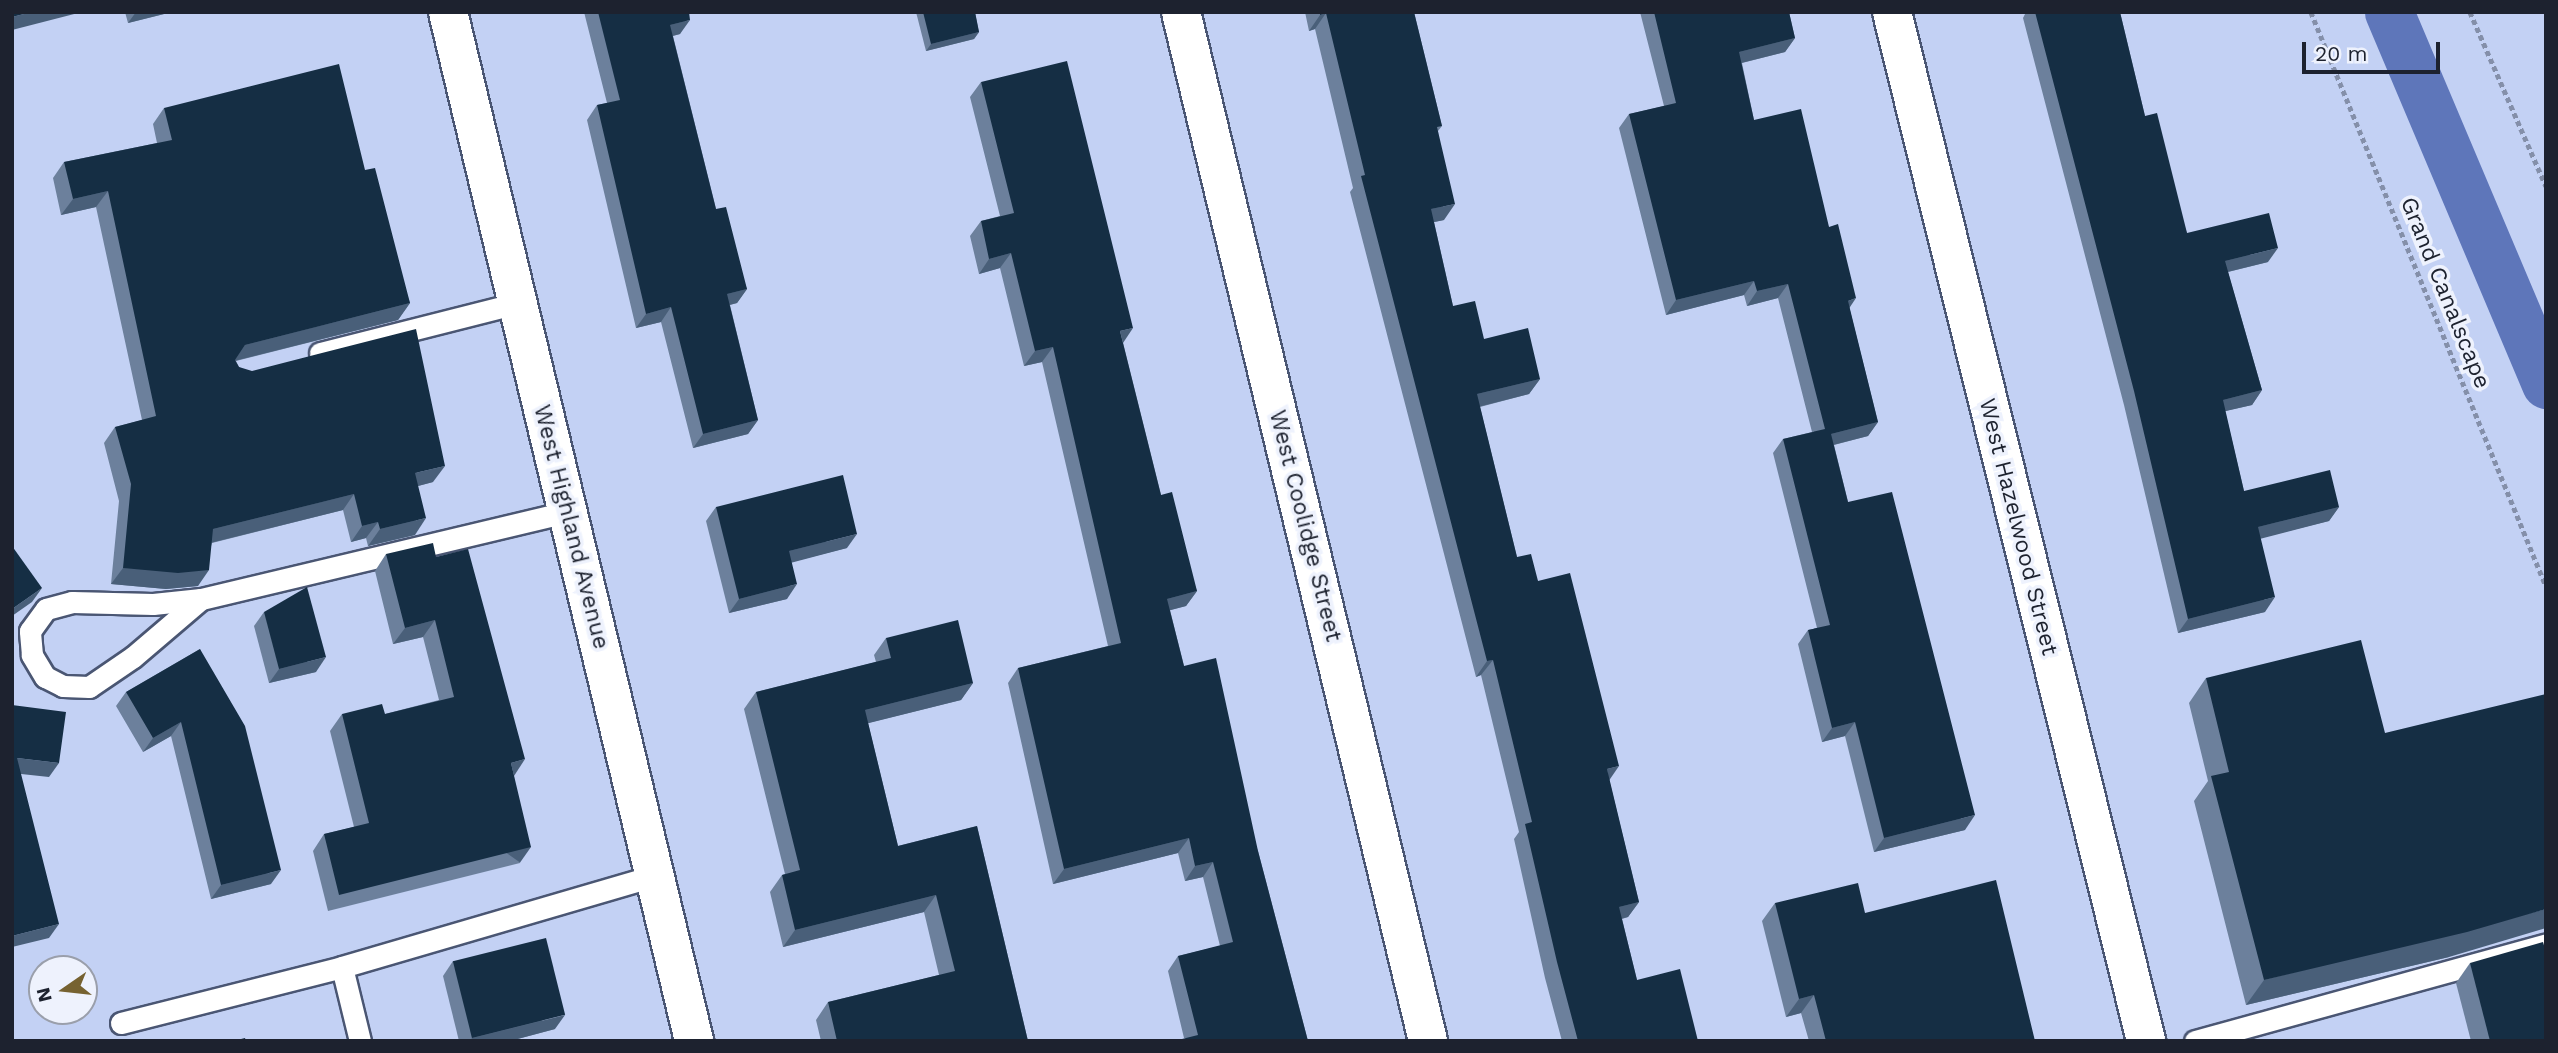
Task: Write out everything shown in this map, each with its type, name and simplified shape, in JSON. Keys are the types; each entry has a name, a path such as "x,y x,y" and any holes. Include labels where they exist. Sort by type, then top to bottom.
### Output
{"street":[{"name":"West Highland Avenue","path":"448,12 694,1041"},
{"name":"West Coolidge Street","path":"1181,12 1428,1041"},
{"name":"West Hazelwood Street","path":"1892,12 2146,1041"}],"lane":[{"path":"303,357 517,303"},
{"path":"201,598 133,657 89,687 63,686 45,677 32,655 30,631 46,609 72,601 153,604 201,598 566,512"},
{"path":"121,1023 342,967 654,876"},
{"path":"2195,1041 2546,944"},
{"path":"342,967 360,1041"}],"path":[{"name":"Grand Canalscape","path":"2311,12 2546,586"},
{"path":"2470,12 2546,186"}],"building":[{"path":"12,12 32,12 12,17"},
{"path":"598,12 689,12 690,20 670,25 716,209 726,207 747,289 727,294 758,420 703,434 671,307 646,314 597,105 620,100"},
{"path":"923,12 975,12 979,32 931,44"},
{"path":"1320,12 1414,12 1442,126 1437,127 1455,204 1431,209 1453,306 1475,301 1484,339 1528,328 1540,379 1477,394 1517,557 1531,554 1538,581 1570,573 1619,766 1607,769 1639,902 1619,907 1637,980 1680,969 1698,1041 1578,1041 1525,824 1532,822 1493,660 1487,661 1361,176 1365,175 1326,13 1320,15"},
{"path":"1654,12 1789,12 1795,38 1739,52 1754,120 1801,109 1829,227 1838,224 1856,298 1848,301 1878,422 1831,434 1848,502 1892,492 1975,815 1884,838 1855,722 1832,728 1808,630 1830,625 1783,439 1825,429 1788,284 1757,291 1754,281 1676,300 1629,114 1676,103"},
{"path":"2035,12 2120,12 2145,116 2157,113 2187,233 2269,213 2278,248 2225,261 2262,390 2223,400 2244,491 2330,470 2339,507 2258,527 2275,597 2188,619 2134,391"},
{"path":"1067,61 1133,328 1120,331 1161,495 1172,492 1197,591 1167,599 1184,666 1216,658 1258,851 1308,1041 1174,1041 1198,1035 1178,956 1233,942 1213,862 1195,866 1189,838 1064,869 1018,668 1121,643 1053,347 1035,351 1011,253 989,259 981,221 1014,213 981,82"},
{"path":"339,64 365,170 375,168 410,303 245,345 235,360 239,367 252,371 416,329 445,466 415,473 426,518 380,529 378,522 362,526 354,494 213,529 209,570 178,573 123,568 131,484 115,427 156,416 108,191 73,199 64,162 172,140 164,108"},
{"path":"843,475 857,534 789,551 797,584 739,599 716,507"},
{"path":"433,543 436,557 468,549 525,759 511,763 531,847 339,895 324,834 369,823 342,714 382,704 385,714 454,697 435,620 405,628 386,554"},
{"path":"12,546 42,588 12,609"},
{"path":"307,587 326,657 279,669 264,612"},
{"path":"958,620 973,683 865,710 898,846 977,826 1028,1041 837,1041 828,1002 955,971 936,895 795,930 782,875 800,870 756,692 891,658 886,638"},
{"path":"2361,640 2385,733 2546,694 2546,909 2467,932 2264,980 2211,776 2229,772 2206,678"},
{"path":"200,649 245,726 281,870 221,885 181,722 153,738 126,692"},
{"path":"12,705 66,712 59,763 17,758 59,924 12,936"},
{"path":"1996,880 2035,1041 1826,1041 1814,995 1799,999 1775,903 1858,883 1865,913"},
{"path":"546,938 565,1015 472,1038 453,961"},
{"path":"2543,942 2546,952 2546,1041 2490,1041 2470,963"}],"waterway":[{"path":"2389,12 2546,384"}]}
